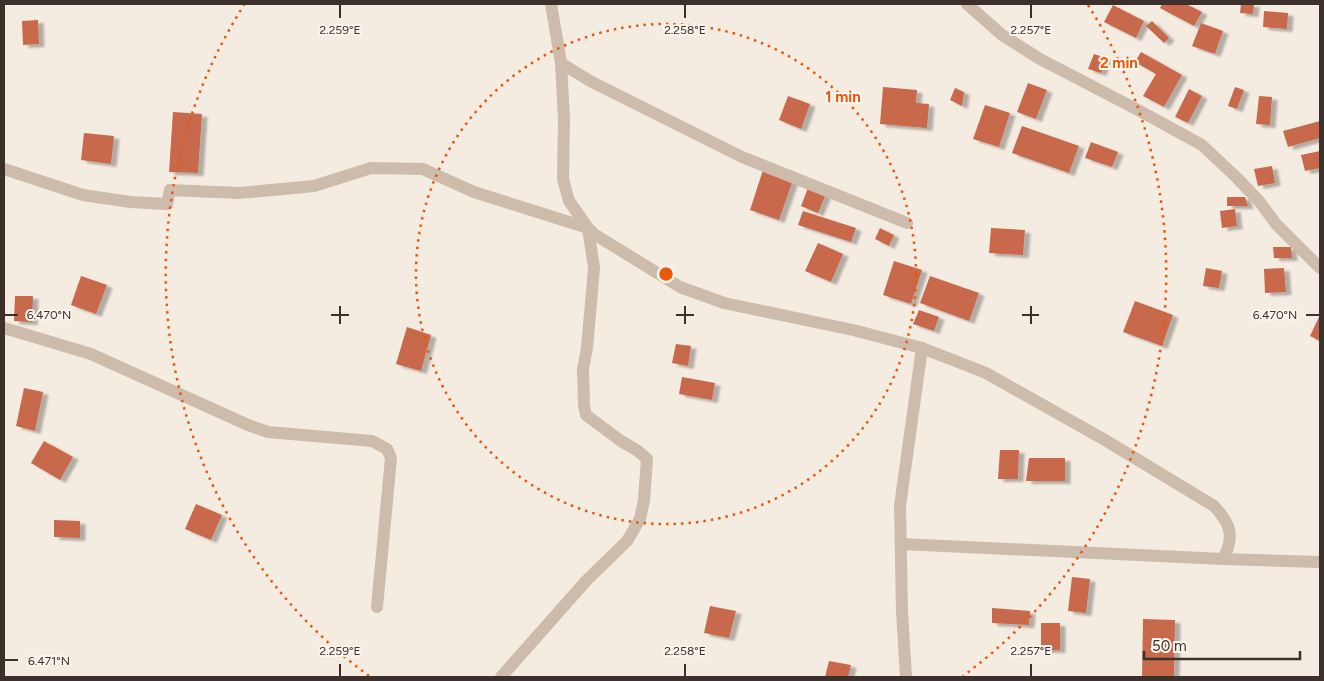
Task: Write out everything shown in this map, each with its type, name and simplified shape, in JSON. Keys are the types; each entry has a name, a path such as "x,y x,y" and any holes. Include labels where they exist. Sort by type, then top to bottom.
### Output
{"street":[{"path":"501,677 586,581 627,541 640,519 644,500 646,459 638,451 586,415 584,406 583,369 588,348 594,268 588,228 569,201 563,179 564,119 561,63 551,4"},
{"path":"967,4 1002,35 1040,59 1202,145 1237,178 1259,201 1276,224 1320,268"},
{"path":"561,63 590,81 742,157 907,223"},
{"path":"4,169 83,195 130,202 167,204 170,190 238,193 314,186 371,168 423,169 474,192 588,228 623,253 680,287 724,304 844,328 922,348 986,373 1105,440 1214,506 1224,516 1229,527 1230,546 1223,559"},
{"path":"4,328 91,354 248,425 268,432 372,441 387,448 391,458 377,607"},
{"path":"906,677 902,612 900,506 922,348"},
{"path":"901,544 1320,562"}],"building":[{"path":"1162,4 1186,4 1202,12 1194,26 1160,8"},
{"path":"1241,4 1254,4 1253,14 1240,13"},
{"path":"1113,5 1144,21 1136,38 1104,22"},
{"path":"1264,11 1288,13 1287,29 1263,27"},
{"path":"38,20 39,44 23,45 22,21"},
{"path":"1152,21 1169,38 1164,43 1146,26"},
{"path":"1201,23 1223,31 1215,54 1192,46"},
{"path":"1141,52 1182,75 1164,107 1143,96 1156,74 1135,62"},
{"path":"1094,54 1106,58 1101,73 1088,69"},
{"path":"1028,83 1047,90 1036,119 1017,112"},
{"path":"883,87 917,90 916,103 929,104 927,128 880,124"},
{"path":"1235,87 1244,90 1237,109 1228,106"},
{"path":"955,88 964,92 962,106 950,100"},
{"path":"1189,89 1202,96 1188,123 1175,117"},
{"path":"788,96 810,104 801,129 779,120"},
{"path":"1259,96 1272,97 1270,125 1256,124"},
{"path":"985,105 1010,113 999,147 973,139"},
{"path":"173,112 202,114 198,173 169,172"},
{"path":"1320,121 1320,138 1288,147 1283,131"},
{"path":"1022,126 1079,146 1069,173 1012,153"},
{"path":"84,133 114,136 111,164 81,160"},
{"path":"1091,142 1118,152 1112,167 1085,158"},
{"path":"1320,151 1320,168 1305,171 1301,155"},
{"path":"1272,166 1275,183 1258,186 1254,169"},
{"path":"763,170 793,180 779,220 750,210"},
{"path":"808,188 826,194 818,213 801,206"},
{"path":"1227,197 1245,197 1248,206 1227,206"},
{"path":"1235,209 1237,226 1222,228 1220,211"},
{"path":"803,211 856,228 851,242 798,225"},
{"path":"880,228 894,235 889,246 875,239"},
{"path":"991,228 1025,230 1023,255 989,253"},
{"path":"818,243 843,254 831,282 805,271"},
{"path":"1273,247 1291,247 1292,258 1274,258"},
{"path":"894,261 922,270 911,304 883,295"},
{"path":"1206,268 1222,271 1219,288 1203,286"},
{"path":"1284,268 1286,292 1265,293 1264,269"},
{"path":"81,276 107,285 96,314 71,305"},
{"path":"930,276 979,293 969,321 920,303"},
{"path":"15,296 33,296 32,322 14,321"},
{"path":"1135,301 1173,315 1162,346 1123,332"},
{"path":"919,310 939,317 934,331 913,324"},
{"path":"1320,315 1320,341 1310,336"},
{"path":"407,327 431,335 421,371 396,364"},
{"path":"676,344 691,346 688,366 672,363"},
{"path":"682,377 715,383 712,400 679,394"},
{"path":"24,388 43,392 35,431 16,426"},
{"path":"44,441 73,457 60,480 31,463"},
{"path":"1000,450 1019,450 1018,479 998,479"},
{"path":"1029,458 1065,458 1065,481 1026,481"},
{"path":"196,504 222,515 211,540 185,529"},
{"path":"54,520 80,521 80,538 54,537"},
{"path":"1072,577 1090,579 1086,613 1068,611"},
{"path":"710,606 736,611 729,638 704,633"},
{"path":"992,608 1030,611 1029,625 992,623"},
{"path":"1143,619 1175,620 1174,677 1142,677"},
{"path":"1041,623 1060,623 1060,650 1041,650"},
{"path":"829,661 851,665 848,677 825,677"}]}
